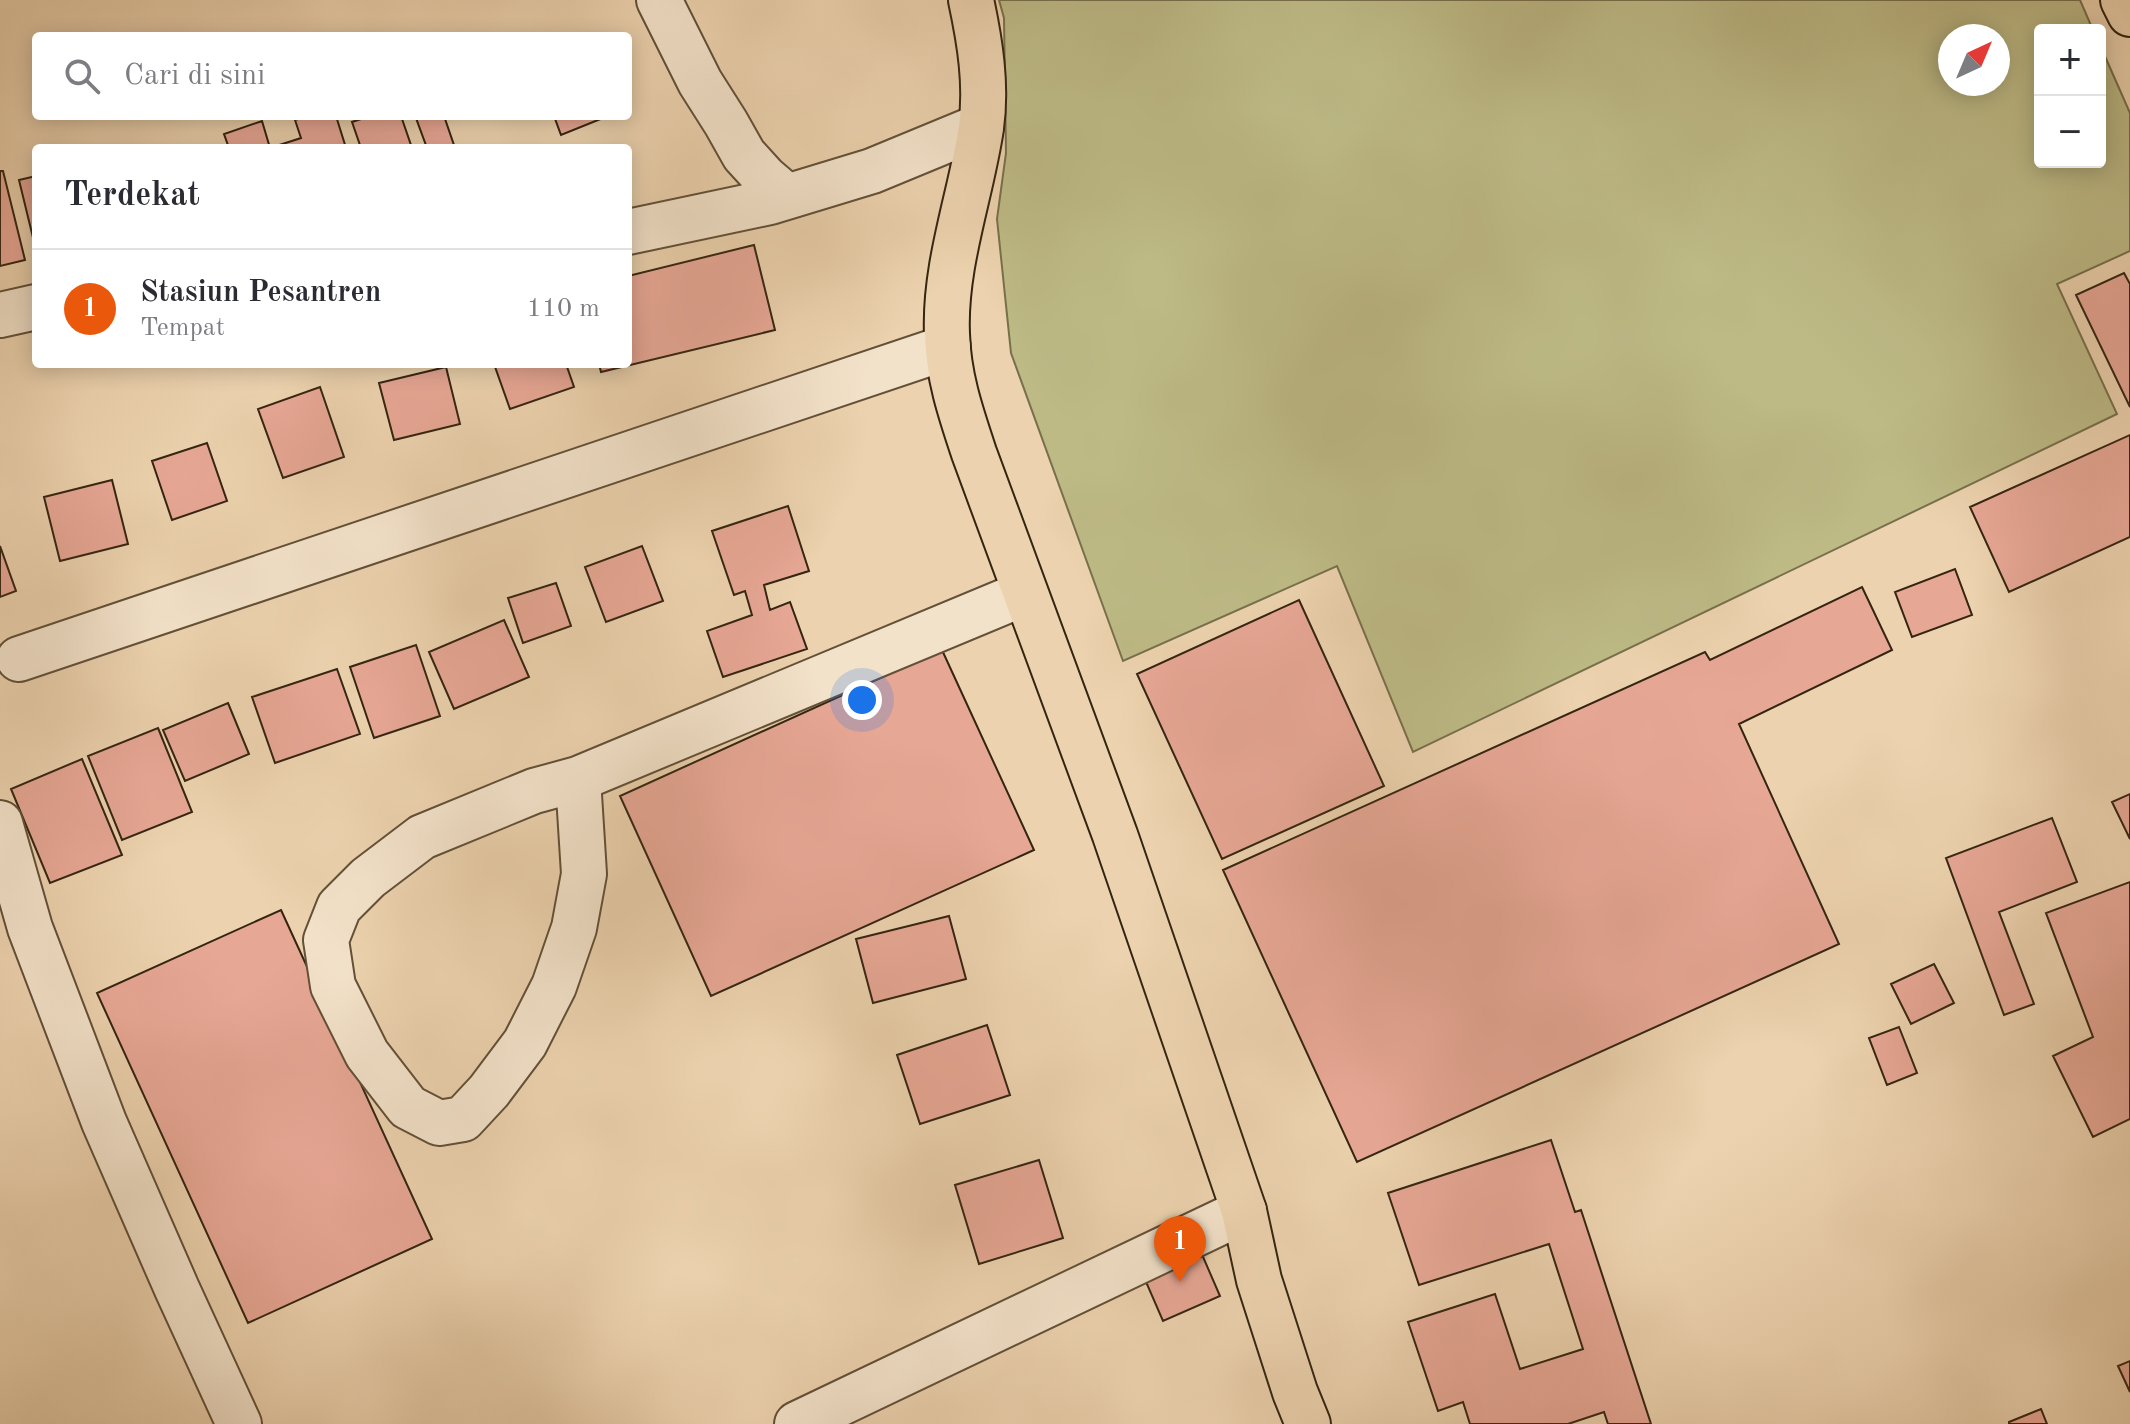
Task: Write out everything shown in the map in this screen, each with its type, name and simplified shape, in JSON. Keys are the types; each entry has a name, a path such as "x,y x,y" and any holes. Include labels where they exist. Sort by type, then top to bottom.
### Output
{"main road":[{"path":"971,0 980,42 983,80 981,126 960,225 947,331 955,395 1115,835 1244,1211 1259,1280 1308,1424"},
{"path":"2123,0 2130,14"}],"street":[{"path":"659,0 700,82 744,155 786,196"},
{"path":"632,231 770,202 872,171 981,126"},
{"path":"0,315 32,308"},
{"path":"19,659 948,347"},
{"path":"578,779 584,874 574,928 554,986 525,1043 489,1091 463,1119 439,1123 408,1107 367,1054 333,986 326,940 339,907 368,878 422,837 534,791 578,779 1025,593"},
{"path":"0,823 30,928 104,1122 239,1424"},
{"path":"797,1424 866,1409 1244,1211"}],"shaded area":[{"path":"999,0 2080,0 2090,24 2034,24 2034,168 2106,168 2106,59 2130,113 2130,251 2057,284 2117,414 1413,752 1337,566 1123,661 1011,353 997,219 1006,153 1004,18"}],"building":[{"path":"295,120 337,120 345,144 282,144 301,138"},
{"path":"402,120 411,144 360,144 352,122"},
{"path":"417,120 445,120 454,144 426,144"},
{"path":"555,120 598,120 561,135"},
{"path":"262,121 269,144 228,144 224,134"},
{"path":"0,171 3,171 25,260 0,266"},
{"path":"32,177 32,234 19,180"},
{"path":"754,245 775,330 632,365 632,275"},
{"path":"2124,273 2130,284 2130,407 2076,295"},
{"path":"446,368 460,424 394,440 379,383"},
{"path":"495,368 567,368 574,387 510,409"},
{"path":"320,387 344,457 283,478 258,409"},
{"path":"2130,435 2130,537 2009,592 1970,507"},
{"path":"207,443 227,501 172,520 152,461"},
{"path":"112,480 128,544 60,561 44,497"},
{"path":"788,506 809,571 764,585 770,610 790,602 807,649 723,677 707,631 752,615 745,591 734,595 712,531"},
{"path":"0,546 16,591 0,597"},
{"path":"642,546 663,601 606,622 585,567"},
{"path":"1955,569 1972,615 1912,637 1895,592"},
{"path":"556,583 571,626 523,643 508,598"},
{"path":"1862,587 1892,650 1739,724 1839,944 1357,1162 1223,870 1705,652 1710,660"},
{"path":"1299,600 1384,786 1222,859 1137,674"},
{"path":"504,620 529,677 454,709 429,652"},
{"path":"416,645 440,716 374,738 350,667"},
{"path":"942,650 1034,850 711,996 620,796"},
{"path":"337,669 360,734 275,763 252,697"},
{"path":"228,703 249,754 185,781 163,730"},
{"path":"158,728 192,812 122,840 88,756"},
{"path":"82,759 122,855 50,883 11,789"},
{"path":"2130,794 2130,839 2112,802"},
{"path":"2052,818 2077,882 1999,912 2034,1004 2004,1015 1946,858"},
{"path":"2130,882 2130,1119 2093,1137 2053,1056 2093,1037 2046,913"},
{"path":"281,910 432,1239 248,1323 97,993"},
{"path":"949,916 966,979 873,1003 856,939"},
{"path":"1934,964 1954,1003 1911,1024 1891,984"},
{"path":"987,1025 1010,1095 920,1124 897,1055"},
{"path":"1899,1027 1917,1073 1887,1085 1869,1038"},
{"path":"1551,1140 1575,1212 1581,1210 1651,1424 1608,1424 1604,1412 1568,1424 1470,1424 1463,1402 1438,1411 1408,1322 1495,1294 1520,1369 1583,1349 1549,1244 1419,1285 1388,1193"},
{"path":"1039,1160 1063,1238 979,1264 955,1185"},
{"path":"1197,1243 1220,1296 1163,1321 1140,1268"},
{"path":"2130,1361 2130,1392 2118,1366"},
{"path":"2041,1409 2047,1424 2009,1424 2009,1422"}],"place":[{"name":"Stasiun Pesantren","path":"1180,1282"}]}
